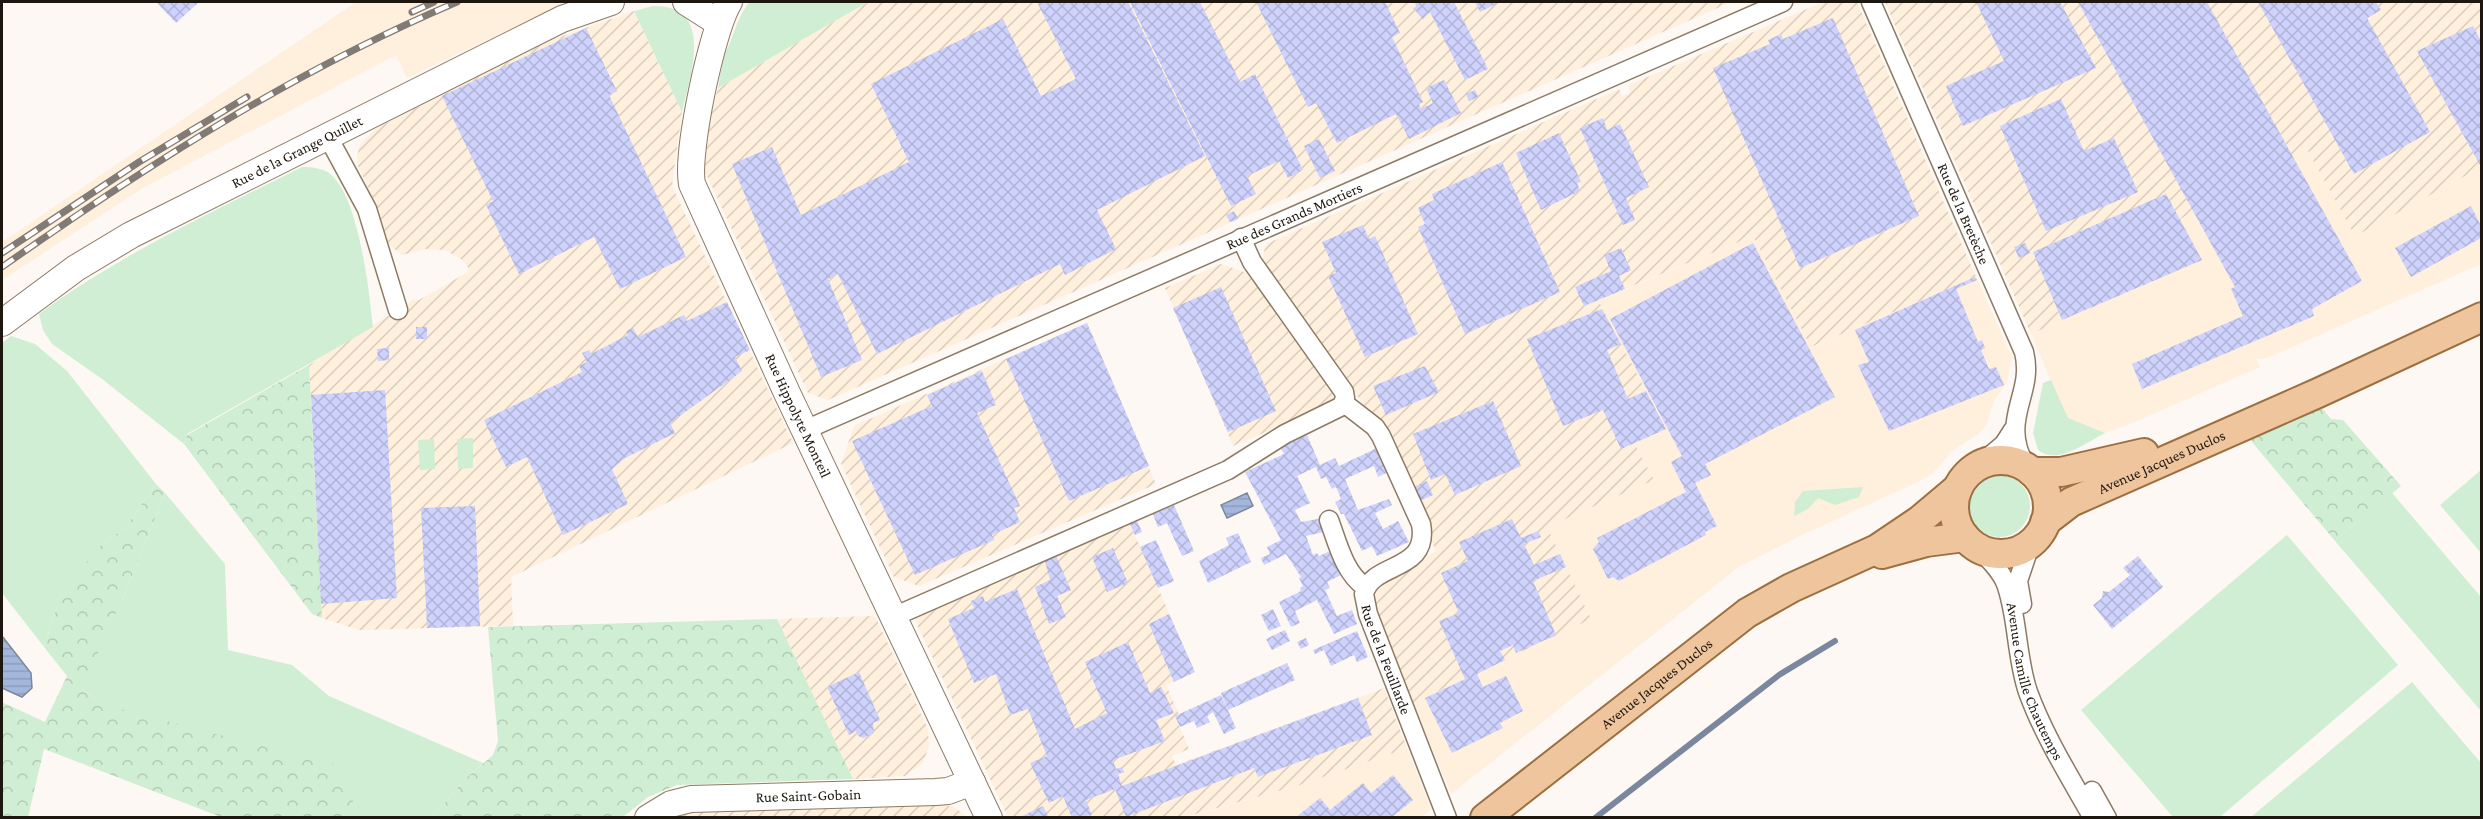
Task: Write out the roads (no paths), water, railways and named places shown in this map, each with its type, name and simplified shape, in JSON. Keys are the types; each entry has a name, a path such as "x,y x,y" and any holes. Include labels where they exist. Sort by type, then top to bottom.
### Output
{"main road":[{"name":"Avenue Jacques Duclos","path":"2038,532 2071,502 2481,317"},
{"name":"Avenue Jacques Duclos","path":"2029,469 2061,472 2129,458 2283,407"},
{"path":"2001,460 2029,469 2039,480 2047,500 2038,532 2015,551 2003,553 1991,552 1970,541 1954,514 1958,488 1965,476 1977,466 2001,460"},
{"name":"Avenue Jacques Duclos","path":"1485,818 1748,613 1791,588 1877,549 1926,515 1958,488"},
{"name":"Avenue Jacques Duclos","path":"1839,567 1907,547 1970,541"}],"street":[{"name":"Rue de la Grange Quillet","path":"2,323 76,268 130,235 562,19 611,2"},
{"path":"686,2 724,12"},
{"name":"Rue des Grands Mortiers","path":"804,430 1783,2"},
{"name":"Rue de la Bretèche","path":"1871,2 2024,352 2025,374 2013,430 2015,444 2029,469"},
{"name":"Rue Hippolyte Monteil","path":"724,12 710,53 690,163 692,184 804,430 989,818"},
{"path":"328,136 367,209 398,310"},
{"path":"893,617 1235,466 1286,434 1344,403 1341,387 1252,262 1241,238"},
{"name":"Rue de la Feuillarde","path":"1344,403 1375,427 1381,436 1414,509 1423,535 1421,544 1412,558 1365,587 1364,602 1447,818"},
{"name":"Rue de la Bretèche","path":"1977,466 2004,444 2013,430"},
{"path":"1329,520 1347,567 1355,580 1365,587"},
{"name":"Avenue Camille Chautemps","path":"2038,532 2018,581 2033,669 2059,734 2107,818"},
{"name":"Avenue Camille Chautemps","path":"1970,541 2006,583 2018,656 2028,692 2054,749 2093,818"},
{"name":"Rue Saint-Gobain","path":"648,818 671,804 691,799 936,792 961,787 972,782"}],"water":[{"path":"1247,493 1253,506 1227,518 1221,505"},
{"path":"2,636 31,673 32,688 22,697 2,688"}],"waterway":[{"path":"1595,818 1779,675 1835,641"}],"railway":[{"path":"412,12 434,2"},
{"path":"2,267 56,229 222,122 337,58 457,2"},
{"path":"2,253 139,162 247,97"}]}
